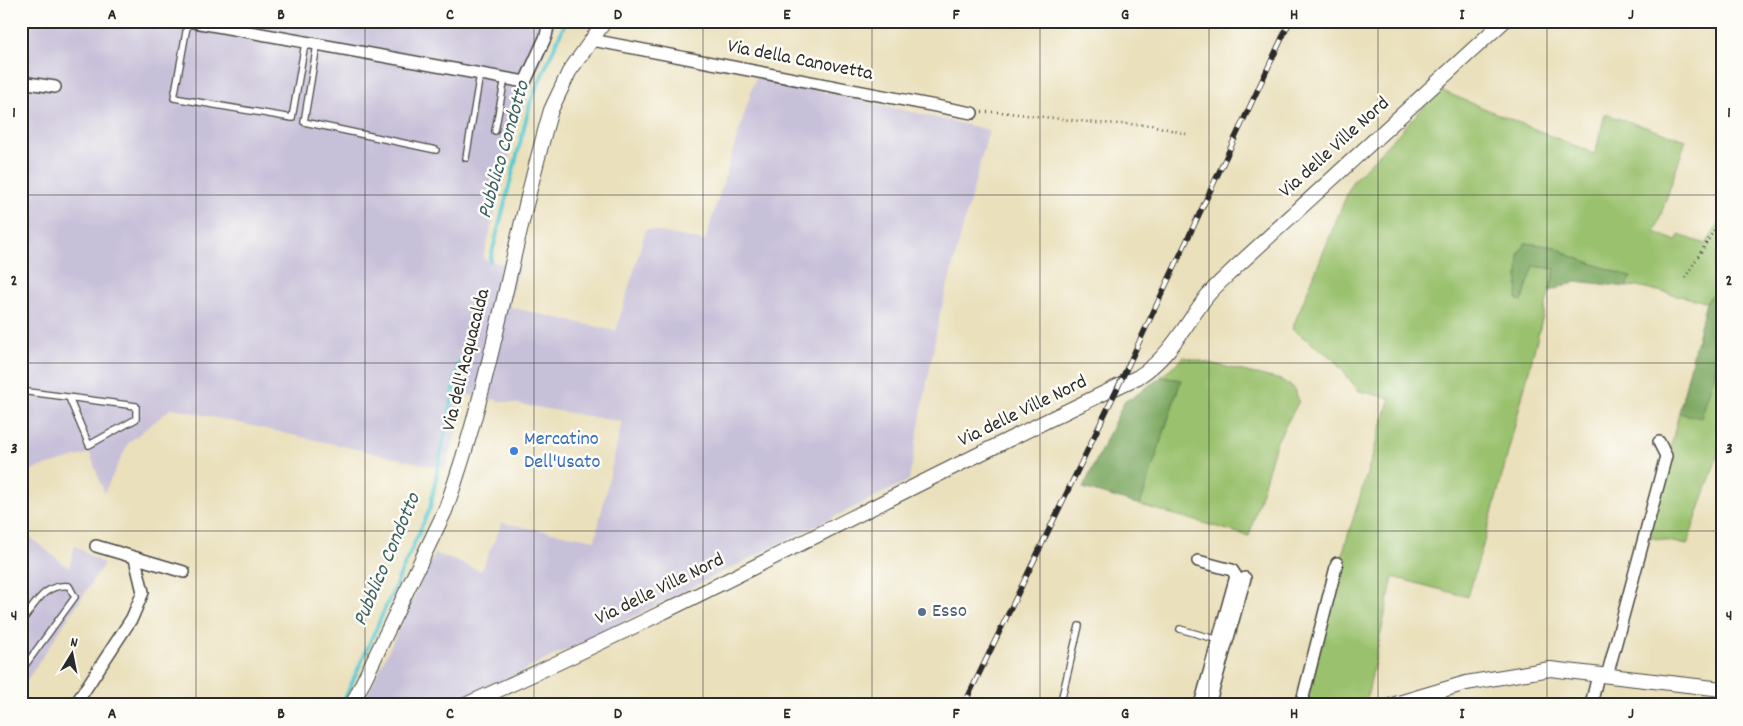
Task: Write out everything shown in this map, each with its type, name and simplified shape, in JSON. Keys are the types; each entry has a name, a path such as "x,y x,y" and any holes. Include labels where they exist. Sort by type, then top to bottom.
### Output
{"street":[{"path":"188,21 525,82 546,36 549,21"},
{"path":"253,34 255,21"},
{"name":"Via dell'Acquacalda","path":"352,705 444,511 456,480 551,110 569,72 605,21"},
{"name":"Via delle Ville Nord","path":"465,705 540,671 873,508 1138,377 1156,366 1169,351 1209,294 1237,266 1504,21"},
{"name":"Via della Canovetta","path":"592,40 972,113"},
{"path":"21,82 55,88"},
{"path":"1592,705 1603,675 1666,456 1659,442"},
{"path":"96,546 134,559 184,572"},
{"path":"75,705 132,618 143,592 134,559"},
{"path":"1198,561 1232,570 1236,576 1200,705"},
{"path":"1301,705 1338,563"},
{"path":"1209,705 1245,578"},
{"path":"1392,705 1466,683 1550,669 1721,689"}],"lane":[{"path":"188,21 174,98 292,118 305,43"},
{"path":"317,45 304,122 436,150"},
{"path":"466,158 480,74"},
{"path":"495,131 505,78"},
{"path":"21,391 136,406 136,419 89,445 69,398"},
{"path":"21,622 44,593 58,584 69,586 74,597 21,671"},
{"path":"1060,705 1079,626"},
{"path":"1180,629 1218,640"},
{"path":"1718,705 1721,689"}],"path":[{"path":"972,113 1000,112 1097,123 1151,125 1186,134"},
{"path":"1684,278 1722,217"}],"shaded area":[{"path":"21,21 557,21 522,107 483,259 519,267 509,307 616,331 646,229 705,241 756,76 989,130 940,314 909,480 454,705 379,705 365,700 435,553 481,571 502,523 595,540 622,422 467,395 445,469 172,408 129,442 104,493 90,453 21,473"},
{"path":"21,530 69,568 75,546 104,564 21,689"}],"green space":[{"path":"1440,90 1595,154 1605,114 1686,140 1655,232 1676,241 1679,235 1706,244 1722,219 1722,298 1712,295 1706,302 1637,286 1626,287 1630,277 1571,256 1556,247 1525,243 1522,301 1533,266 1555,269 1495,503 1468,597 1393,577 1367,698 1344,705 1306,705 1342,555 1390,398 1359,391 1333,359 1292,329 1352,182"},
{"path":"1526,243 1556,247 1571,256 1631,277 1626,287 1576,281 1550,291 1555,269 1534,266 1522,301 1517,300 1519,253"},
{"path":"1712,295 1722,298 1722,350 1701,418 1679,413 1706,302"},
{"path":"1722,350 1722,443 1687,545 1649,537 1679,413 1701,417"},
{"path":"1184,357 1281,380 1294,388 1299,401 1276,443 1249,536 1140,505 1181,380 1161,377"},
{"path":"1161,377 1181,380 1140,505 1083,488 1125,400 1132,398"}],"waterway":[{"name":"Pubblico Condotto","path":"490,261 531,100 566,21"},
{"name":"Pubblico Condotto","path":"342,705 430,508 459,362"}],"railway":[{"path":"964,705 1118,387 1290,21"}],"place":[{"name":"Mercatino Dell'Usato","path":"514,451"},
{"name":"Esso","path":"922,612"}]}
